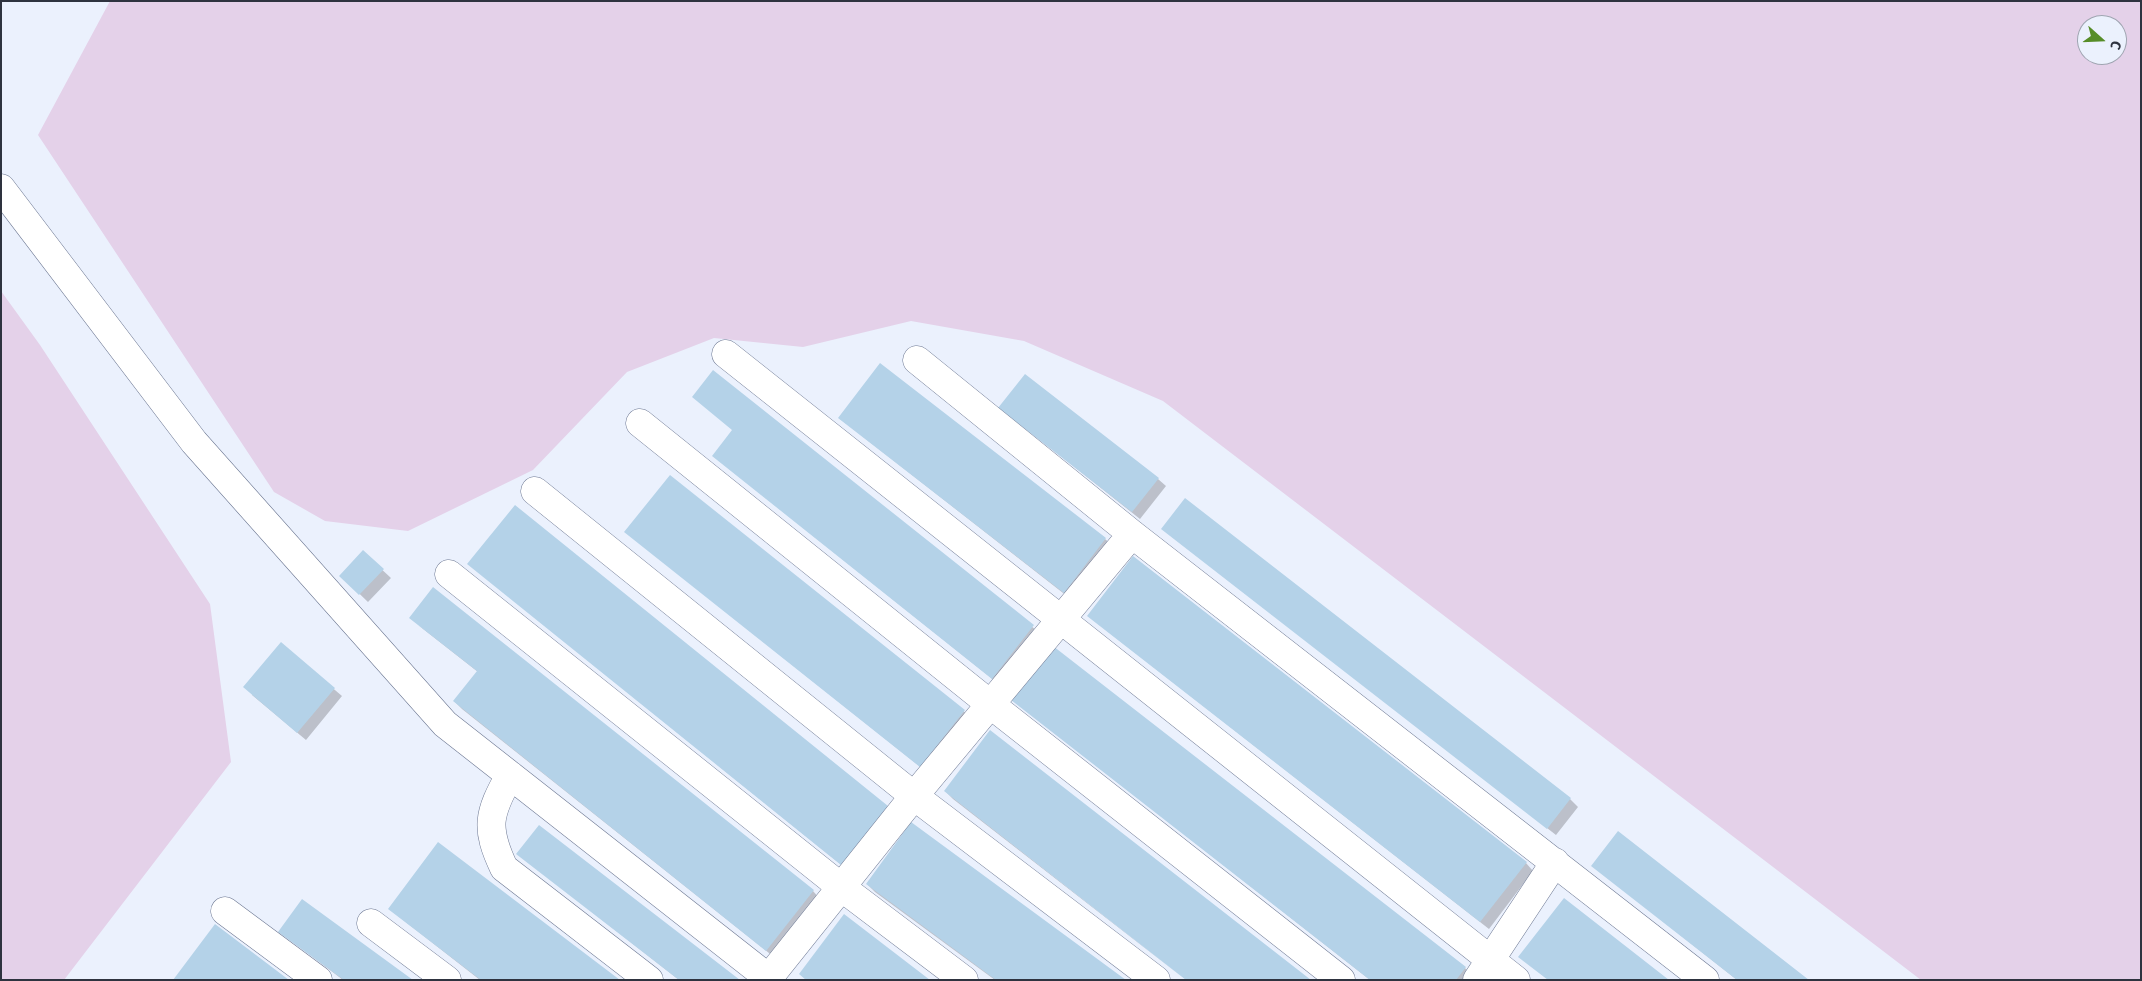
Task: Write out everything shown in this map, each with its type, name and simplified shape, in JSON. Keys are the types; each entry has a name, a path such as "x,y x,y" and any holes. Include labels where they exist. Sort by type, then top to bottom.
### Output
{"street":[{"path":"1,188 194,442 445,724 769,979 914,796 1132,534"},
{"path":"726,354 1060,621 1484,970 1516,980"},
{"path":"917,360 1132,534 1705,980"},
{"path":"640,423 990,704 1341,980"},
{"path":"535,491 914,796 1156,980"},
{"path":"449,574 840,887 964,980"},
{"path":"510,775 497,798 491,823 493,845 504,868 649,980"},
{"path":"1484,970 1555,862"},
{"path":"226,911 318,980"},
{"path":"371,923 447,980"}],"shaded area":[{"path":"110,1 2141,1 2141,980 1921,980 1163,401 1024,341 911,321 803,347 714,338 627,372 533,470 408,531 325,521 274,492 38,135"},
{"path":"1,291 40,345 210,604 231,762 64,980 1,980"}],"building":[{"path":"880,363 1106,538 1064,593 838,418"},
{"path":"713,370 1034,625 992,679 712,456 732,430 692,397"},
{"path":"1025,374 1159,478 1132,512 998,408"},
{"path":"670,475 965,710 920,767 624,532"},
{"path":"1185,498 1571,798 1547,829 1161,529"},
{"path":"515,505 888,806 841,865 467,564"},
{"path":"363,550 384,569 359,595 339,576"},
{"path":"1133,556 1527,862 1480,922 1087,616"},
{"path":"433,587 814,890 766,951 453,701 477,671 409,618"},
{"path":"281,642 335,688 297,733 243,687"},
{"path":"1053,646 1466,967 1456,980 1370,980 1011,700"},
{"path":"990,730 1311,980 1186,980 944,791"},
{"path":"911,822 1126,980 996,980 866,884"},
{"path":"539,825 740,980 679,980 516,854"},
{"path":"1618,831 1809,980 1737,980 1591,866"},
{"path":"438,842 620,980 481,980 388,909"},
{"path":"1564,898 1669,980 1548,980 1518,957"},
{"path":"302,899 413,980 344,980 278,932"},
{"path":"844,914 930,980 806,980 799,974"},
{"path":"215,924 289,980 173,980"}]}
